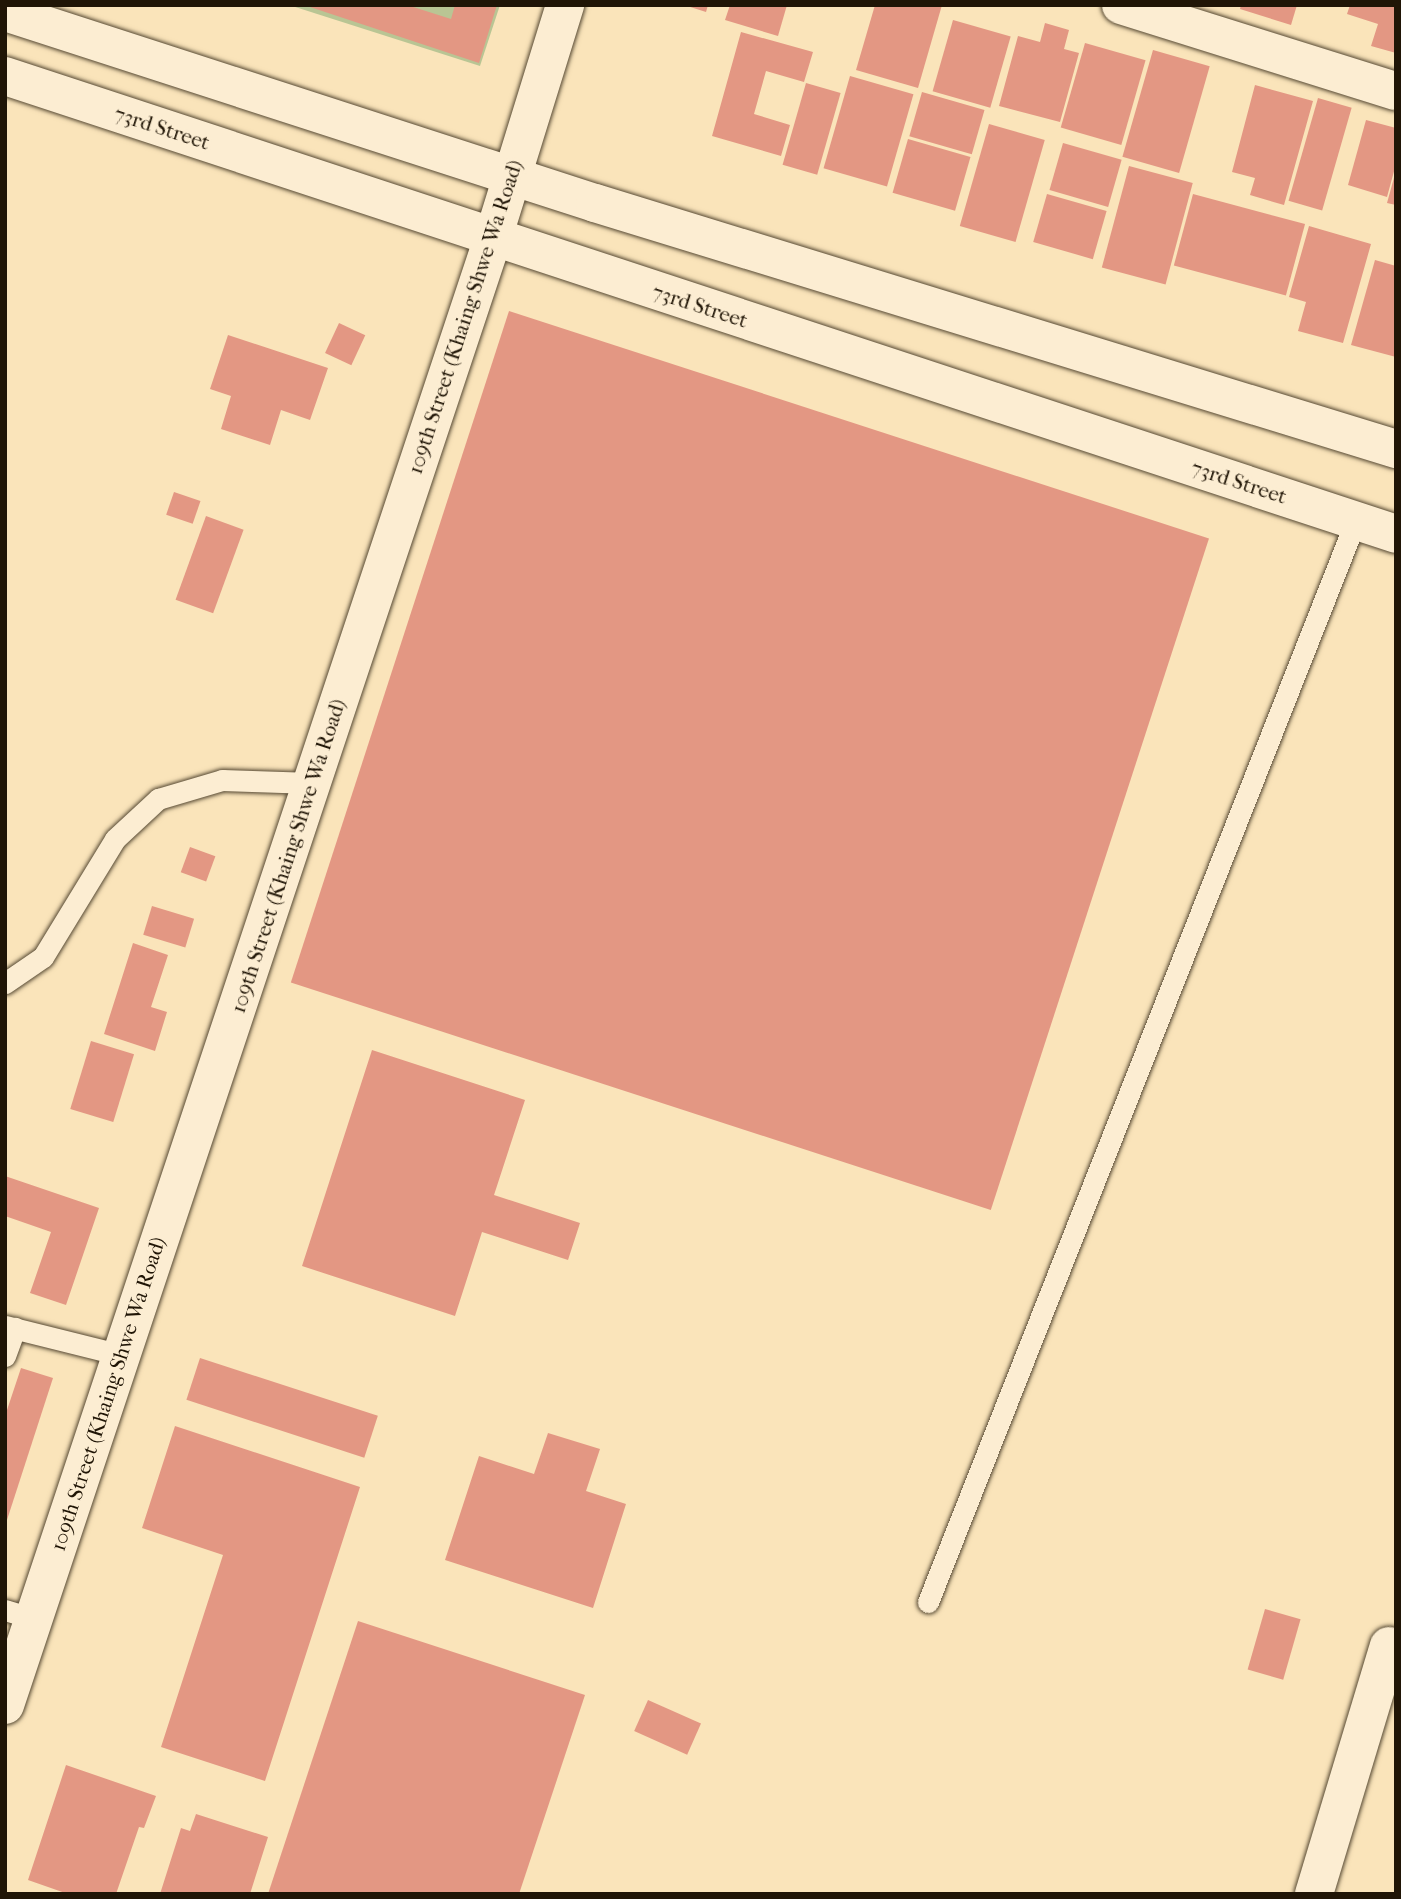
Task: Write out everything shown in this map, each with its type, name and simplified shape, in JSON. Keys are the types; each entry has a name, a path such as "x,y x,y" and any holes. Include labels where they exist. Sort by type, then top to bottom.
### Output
{"main road":[{"name":"109th Street (Khaing Shwe Wa Road)","path":"5,1704 19,1615 121,1355 493,238 565,5"},
{"path":"1121,5 1396,91"},
{"path":"5,12 511,175 1396,449"},
{"name":"73rd Street","path":"5,76 1396,534"},
{"path":"1314,1894 1393,1640"}],"lane":[{"path":"928,1602 1356,520"},
{"path":"5,983 43,957 115,839 158,799 222,780 312,783"},
{"path":"5,1356 10,1327 121,1355"}],"green space":[{"path":"289,5 500,5 480,66"}],"building":[{"path":"304,5 407,5 451,19 455,5 497,5 479,63"},
{"path":"684,5 708,5 706,12"},
{"path":"730,5 787,5 778,36 725,20"},
{"path":"875,5 942,5 918,88 856,70"},
{"path":"1241,5 1297,5 1291,25 1240,9"},
{"path":"1350,5 1396,5 1396,53 1371,46 1378,24 1347,14"},
{"path":"953,20 1011,37 990,108 933,91"},
{"path":"1045,23 1069,30 1064,49 1079,53 1060,122 999,106 1018,36 1040,42"},
{"path":"741,32 813,52 804,82 766,71 754,114 790,125 781,156 712,136"},
{"path":"1085,43 1146,60 1121,145 1061,128"},
{"path":"1153,50 1210,66 1179,173 1122,157"},
{"path":"850,76 913,94 887,186 824,168"},
{"path":"806,83 841,93 817,175 783,165"},
{"path":"1255,85 1313,101 1284,205 1250,195 1255,178 1232,172"},
{"path":"922,92 984,110 972,154 909,136"},
{"path":"1318,98 1352,108 1322,211 1289,201"},
{"path":"1366,120 1396,128 1396,164 1387,197 1348,185"},
{"path":"989,124 1045,140 1016,242 960,226"},
{"path":"908,139 970,157 955,211 893,193"},
{"path":"1063,143 1122,160 1108,207 1049,190"},
{"path":"1129,166 1193,183 1166,285 1102,267"},
{"path":"1396,174 1396,205 1387,203"},
{"path":"1047,194 1107,211 1093,259 1033,242"},
{"path":"1193,194 1305,224 1286,296 1174,265"},
{"path":"1309,226 1371,244 1343,343 1298,331 1306,302 1289,297"},
{"path":"1375,260 1396,266 1396,357 1351,345"},
{"path":"509,311 1209,538 991,1210 291,982"},
{"path":"339,323 365,335 351,365 325,353"},
{"path":"228,335 328,368 310,420 281,410 270,445 221,429 231,396 210,389"},
{"path":"174,492 200,501 193,524 166,515"},
{"path":"206,516 244,530 213,613 176,600"},
{"path":"190,847 215,856 206,882 181,872"},
{"path":"152,906 194,919 185,948 143,935"},
{"path":"133,943 168,955 151,1007 167,1012 155,1051 104,1034"},
{"path":"91,1041 134,1054 113,1122 70,1109"},
{"path":"372,1050 525,1100 494,1195 580,1223 568,1260 482,1232 455,1316 302,1266"},
{"path":"5,1176 99,1208 66,1305 30,1293 51,1232 5,1216"},
{"path":"200,1358 378,1416 364,1458 186,1400"},
{"path":"21,1368 53,1378 6,1523 5,1416"},
{"path":"175,1426 360,1487 265,1781 161,1747 223,1555 142,1528"},
{"path":"548,1433 600,1449 586,1491 626,1504 593,1608 445,1560 479,1456 534,1474"},
{"path":"1265,1609 1301,1619 1283,1680 1248,1670"},
{"path":"358,1621 585,1695 519,1894 268,1894"},
{"path":"648,1700 701,1724 687,1755 634,1731"},
{"path":"66,1765 156,1796 144,1828 139,1827 116,1894 68,1894 28,1880"},
{"path":"196,1814 268,1837 250,1894 160,1894 181,1828 190,1831"}]}
